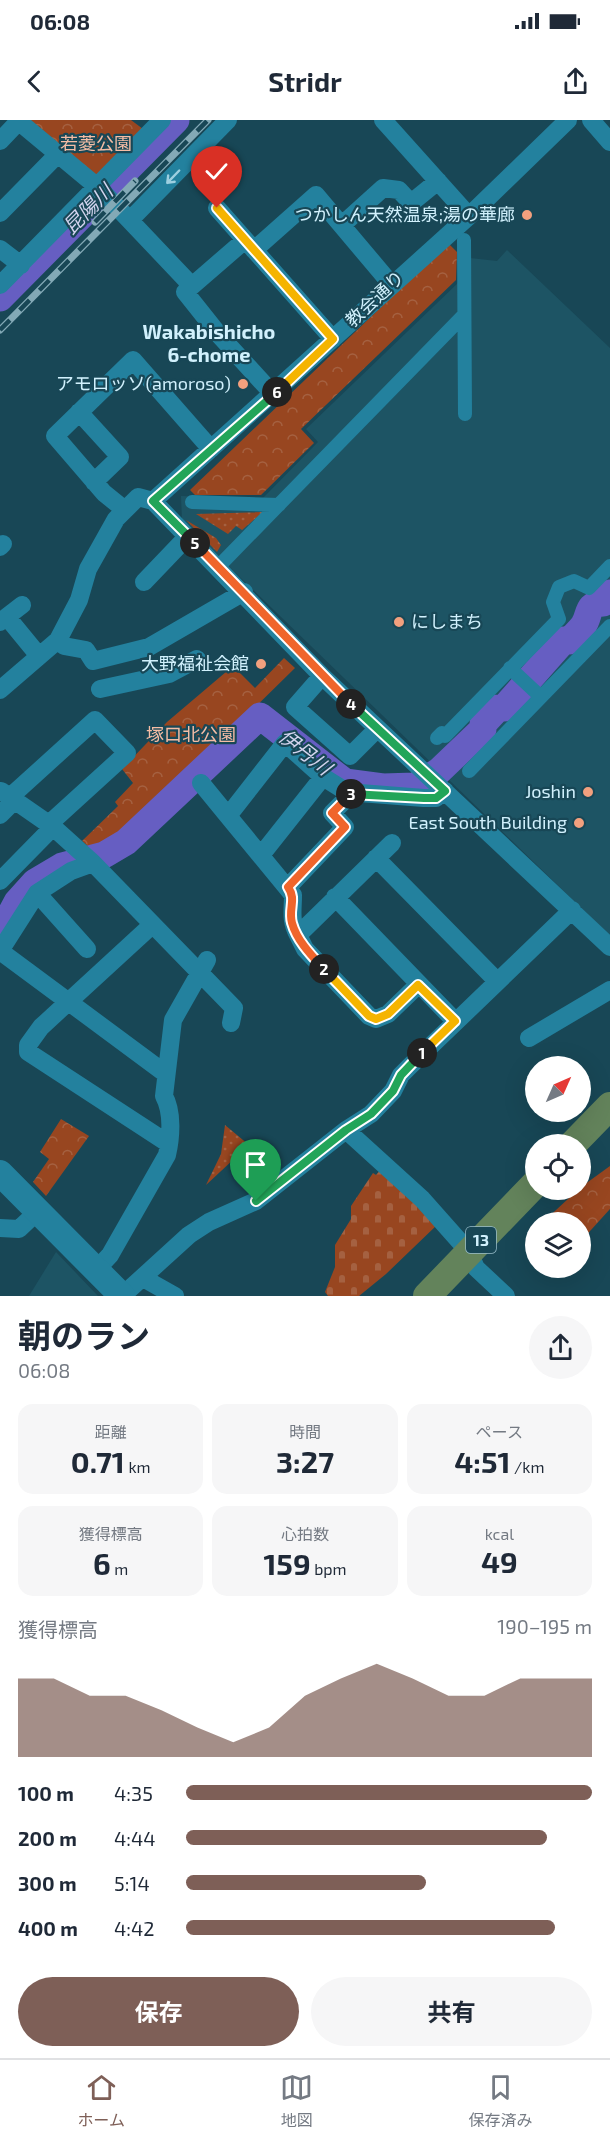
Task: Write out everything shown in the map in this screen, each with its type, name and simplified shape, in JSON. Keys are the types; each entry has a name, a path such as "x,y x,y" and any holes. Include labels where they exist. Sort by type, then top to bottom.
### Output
{"main road":[{"path":"583,1134 610,1106"},
{"path":"591,1151 610,1132"},
{"path":"0,1173 122,1296"},
{"name":"13","path":"450,1296 473,1260 525,1196"},
{"name":"13","path":"427,1296 542,1200"}],"street":[{"path":"130,220 228,120"},
{"path":"383,120 469,216"},
{"name":"教会通り","path":"153,501 274,395 391,284 469,216 568,120"},
{"path":"591,120 610,142"},
{"path":"0,141 18,121 102,191 192,286"},
{"path":"0,285 102,191 151,124"},
{"path":"0,213 59,153"},
{"path":"342,225 383,188 399,190 411,204 438,181"},
{"path":"274,395 220,336 185,292 316,195 391,284"},
{"path":"217,208 333,339"},
{"path":"464,240 465,414"},
{"path":"0,249 21,265"},
{"path":"219,566 464,315"},
{"path":"125,510 94,482 55,436 133,360 211,450"},
{"path":"79,412 120,457 94,482"},
{"path":"1,686 57,640 79,600 88,569 116,519 138,497 153,501 377,729 610,947"},
{"path":"192,502 279,505"},
{"path":"144,582 188,536"},
{"path":"437,738 442,734 445,736 559,619 553,602 559,587 574,581 589,588 610,566"},
{"path":"57,640 64,646 86,650 93,661 149,647 244,592"},
{"path":"22,605 3,619 39,656"},
{"path":"469,771 610,627"},
{"path":"100,689 169,674 189,663 164,638"},
{"path":"510,668 541,697"},
{"path":"322,675 295,707 350,756 377,729"},
{"path":"0,815 8,796 95,720 127,753 51,825 0,881"},
{"path":"228,816 285,743 323,777 353,792 436,798 442,788"},
{"path":"262,854 323,777"},
{"path":"201,783 294,895 291,912 305,949 369,1016 376,1019 388,1014 418,985"},
{"path":"288,887 345,827 332,813 353,792"},
{"path":"8,796 51,825 89,858 152,925 202,966 234,1008 231,1023"},
{"path":"298,935 392,843"},
{"path":"89,858 38,893 0,951 66,1003 166,1074"},
{"path":"376,858 497,981"},
{"path":"38,893 87,949"},
{"path":"335,897 455,1021"},
{"path":"122,1296 189,1235 208,1222 256,1201 346,1130 371,1114 393,1091 401,1075 572,910"},
{"path":"152,925 41,1027 28,1045 28,1052 170,1144"},
{"path":"96,1270 110,1255 167,1155 170,1144 169,1104 164,1096 173,1020 202,966"},
{"path":"529,1038 610,990"},
{"path":"346,1130 422,1198 506,1296"},
{"path":"0,1228 19,1229 38,1211"},
{"path":"143,1278 176,1296"}],"shaded area":[{"path":"507,250 610,348 610,936 182,521 181,496 262,499 318,442 306,429 459,282 461,257 497,261"},
{"path":"56,1252 98,1296 29,1296"}],"green space":[{"name":"若菱公園","path":"27,120 131,120 143,129 100,175 95,175"},
{"path":"448,243 457,252 456,280 301,429 314,443 261,495 195,495 190,490"},
{"path":"263,512 242,530 236,526 228,534 196,514"},
{"path":"186,520 216,538 221,545 217,552"},
{"name":"塚口北公園","path":"284,658 295,668 149,811 110,846 94,851 82,841 118,806 115,802 133,783 122,769 167,722 233,666 255,688"},
{"path":"61,1119 89,1136 46,1196 33,1182 49,1159 40,1152"},
{"path":"225,1125 249,1145 206,1185 221,1154"},
{"path":"610,1166 610,1209 591,1230 591,1212 554,1212 567,1200 591,1200 591,1180"},
{"path":"383,1167 438,1224 386,1274 359,1296 328,1296 325,1292 335,1267 335,1245 351,1219 351,1206 373,1173 376,1175"}],"waterway":[{"name":"昆陽川","path":"0,298 176,120"},
{"name":"伊丹川","path":"0,934 17,902 35,882 62,866 104,855 126,842 260,716 345,782 383,787 415,786 439,771 483,729 483,724 498,708 504,708 564,640 569,641 580,630 593,605 603,603 610,593"}],"railway":[{"path":"0,330 208,120"},
{"path":"95,222 135,181"}],"place":[{"name":"つかしん天然温泉;湯の華廊","path":"527,215"},
{"name":"アモロッソ(amoroso)","path":"243,384"},
{"name":"にしまち","path":"399,622"},
{"name":"大野福祉会館","path":"261,664"},
{"name":"Joshin","path":"588,792"},
{"name":"East South Building","path":"579,823"}],"district":[{"name":"Wakabishicho 6-chome","path":"209,344"}],"route":[{"path":"217,208 333,339 274,395 153,501 219,566 322,675 445,791 436,798 392,797 353,792 332,813 345,827 302,869 288,887 294,895 292,923 305,949 369,1016 376,1019 382,1018 418,985 455,1021 401,1075 393,1091 371,1114 346,1130 300,1169 256,1201"}]}
